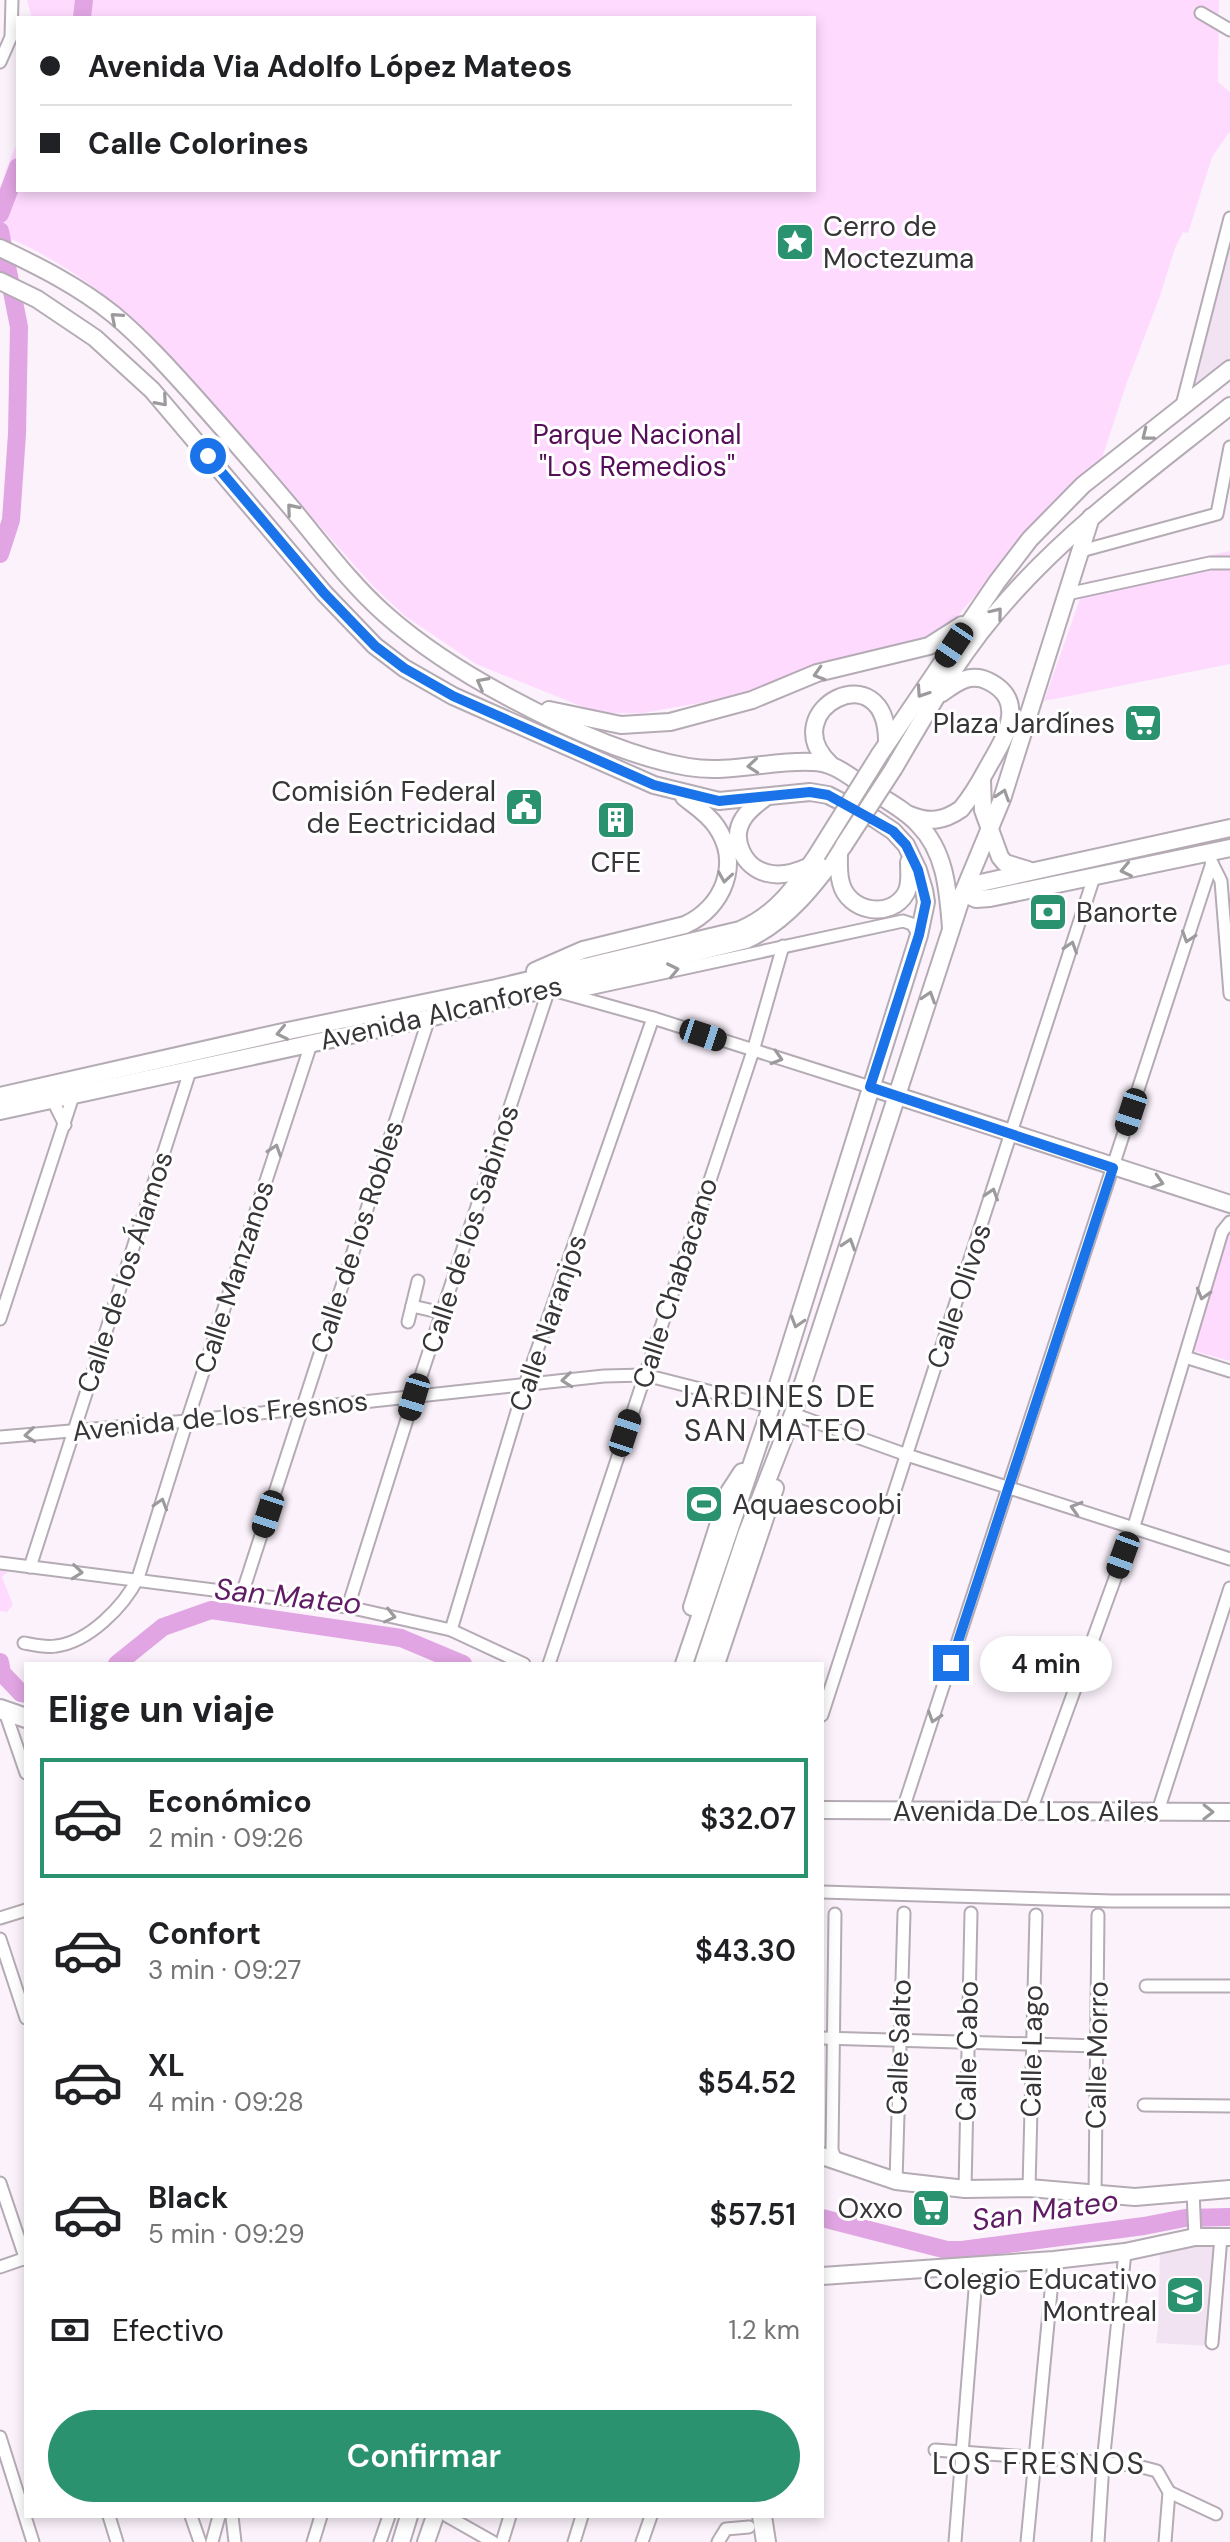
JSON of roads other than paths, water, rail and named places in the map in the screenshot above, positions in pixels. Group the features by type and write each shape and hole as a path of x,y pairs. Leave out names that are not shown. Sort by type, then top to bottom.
{"main road":[{"path":"0,248 46,270 113,314 159,357 383,613 467,675 587,735 658,760 690,767 721,769 797,762 830,764"},
{"path":"0,281 37,299 95,338 152,390 324,593 375,646 404,668 453,696 654,785 719,801 810,792 828,795 875,819 906,845 918,870 926,902 919,935 771,1407 685,1662"},
{"name":"Avenida Alcanfores","path":"0,1111 49,1092 324,1025 740,930 759,922 775,910 813,860 970,620 1030,539 1083,485 1230,369"},
{"name":"Avenida Alcanfores","path":"0,1096 74,1093 310,1044 549,989 746,940 766,931 783,918 841,848 894,768 934,699 967,650 1008,599 1046,558 1091,517 1230,406"},
{"path":"189,433 230,468 240,467 250,458"},
{"path":"717,1662 951,928 990,831 1091,517"},
{"path":"520,703 621,725 670,722 752,700 817,673 929,646 970,620"},
{"path":"907,814 931,821 951,816 961,809 982,778 1010,723 1009,702 1002,690 980,678 959,681 934,699"},
{"path":"883,749 887,725 875,703 856,694 843,695 820,712 815,725 815,741 823,757 907,814 928,835 963,893 976,899 1208,858 1230,848"},
{"path":"982,778 981,799 1000,857 1005,863 1032,871"},
{"path":"496,988 583,950 685,925 697,920 717,901 726,874 723,840 704,812 676,791"},
{"path":"766,797 741,820 738,845 743,856 756,869 781,875 813,860"},
{"path":"963,893 976,884 1230,828"},
{"path":"841,848 841,885 848,896 860,905 886,910 897,904 910,883 906,845"},
{"path":"940,856 951,928"},
{"path":"870,1087 1230,1204"},
{"path":"704,1662 746,1535 797,1415"},
{"path":"674,1662 729,1492 756,1450"},
{"path":"3,1711 24,1717"},
{"name":"Avenida De Los Ailes","path":"824,1810 1230,1812"},
{"path":"829,2158 896,2181 965,2189 1029,2188 1135,2197 1193,2197 1230,2189"},
{"path":"824,2276 1125,2252 1195,2232 1226,2237"},
{"path":"401,2542 408,2518"},
{"path":"426,2542 434,2518"},
{"path":"756,2521 766,2542"}],"street":[{"path":"0,62 11,37 12,0"},
{"path":"1201,13 1230,30"},
{"path":"1181,409 1230,218"},
{"path":"1081,551 1217,514 1230,447"},
{"path":"1067,594 1210,563 1230,563"},
{"path":"1208,858 1221,881 1230,994"},
{"path":"903,1809 1113,1168 1208,858"},
{"name":"Calle Olivos","path":"824,1709 1094,877"},
{"name":"Avenida Alcanfores","path":"569,993 903,921 912,924 919,935"},
{"name":"Calle Chabacano","path":"550,1662 753,1051 783,946"},
{"path":"549,989 653,1018 870,1087"},
{"name":"Calle de los Sabinos","path":"348,1607 549,989"},
{"name":"Calle de los Robles","path":"242,1594 429,1018"},
{"name":"Calle Naranjos","path":"451,1630 525,1385 653,1018"},
{"name":"Calle Manzanos","path":"24,1643 53,1647 81,1637 118,1610 138,1578 310,1044 324,1025"},
{"name":"Calle de los Álamos","path":"30,1567 191,1068"},
{"path":"49,1092 65,1125"},
{"path":"0,1319 74,1093"},
{"path":"1031,1810 1134,1526 1222,1232 1230,1222"},
{"path":"408,1322 418,1281"},
{"path":"412,1306 443,1313"},
{"path":"1185,1357 1230,1371"},
{"name":"Avenida de los Fresnos","path":"0,1437 187,1421 604,1376 645,1375 771,1407"},
{"path":"797,1415 907,1455 1230,1559"},
{"path":"0,1563 138,1578 348,1607 451,1630 520,1662"},
{"path":"1158,1811 1230,1588"},
{"path":"3,1711 24,1768"},
{"path":"824,1892 1112,1901 1230,1901"},
{"path":"0,1918 24,1911"},
{"name":"Calle Salto","path":"896,2181 904,1913"},
{"name":"Calle Cabo","path":"965,2189 971,1913"},
{"path":"829,2158 832,2150 827,2038 835,1914"},
{"name":"Calle Lago","path":"1029,2188 1036,1915"},
{"name":"Calle Morro","path":"1095,2195 1098,1915"},
{"path":"0,1939 24,2012"},
{"path":"1146,1986 1230,1986"},
{"path":"827,2038 1098,2046"},
{"path":"1144,2105 1230,2106"},
{"path":"0,2183 24,2253"},
{"path":"1193,2197 1195,2232"},
{"path":"1212,2343 1226,2237"},
{"path":"1098,2542 1125,2252"},
{"path":"0,2267 24,2260"},
{"path":"1027,2542 1054,2260"},
{"path":"955,2542 977,2265"},
{"path":"0,2437 24,2513"},
{"path":"935,2450 1134,2465 1157,2471 1169,2492 1165,2542"},
{"path":"1169,2492 1216,2514"},
{"path":"25,2518 33,2542"},
{"path":"110,2518 117,2542"},
{"path":"192,2518 200,2542"},
{"path":"212,2542 218,2518"},
{"path":"232,2518 235,2542"},
{"path":"313,2542 320,2518"},
{"path":"380,2542 388,2518"},
{"path":"435,2542 444,2518"},
{"path":"449,2518 493,2542"},
{"path":"502,2542 509,2518"},
{"path":"574,2542 581,2518"},
{"path":"642,2542 650,2518"},
{"path":"718,2542 724,2524 756,2521"}],"waterway":[{"path":"82,16 84,0"},
{"path":"0,214 16,172"},
{"path":"0,231 19,327 17,434 11,520 0,554"},
{"name":"San Mateo","path":"119,1662 163,1627 211,1610 401,1638 458,1662"},
{"name":"San Mateo","path":"0,1662 2,1673 24,1694"},
{"name":"San Mateo","path":"824,2219 947,2250 962,2250 1185,2218 1230,2217"}],"place":[{"name":"Cerro de Moctezuma","path":"795,242"},
{"name":"Plaza Jardínes","path":"1143,723"},
{"name":"Comisión Federal de Eectricidad","path":"524,807"},
{"name":"CFE","path":"616,820"},
{"name":"Banorte","path":"1048,912"},
{"name":"Aquaescoobi","path":"704,1504"},
{"name":"Oxxo","path":"931,2208"},
{"name":"Colegio Educativo Montreal","path":"1185,2295"}],"district":[{"name":"JARDINES DE SAN MATEO","path":"776,1413"},
{"name":"LOS FRESNOS","path":"1039,2463"}],"park label":[{"name":"Parque Nacional \"Los Remedios\"","path":"637,450"}]}
